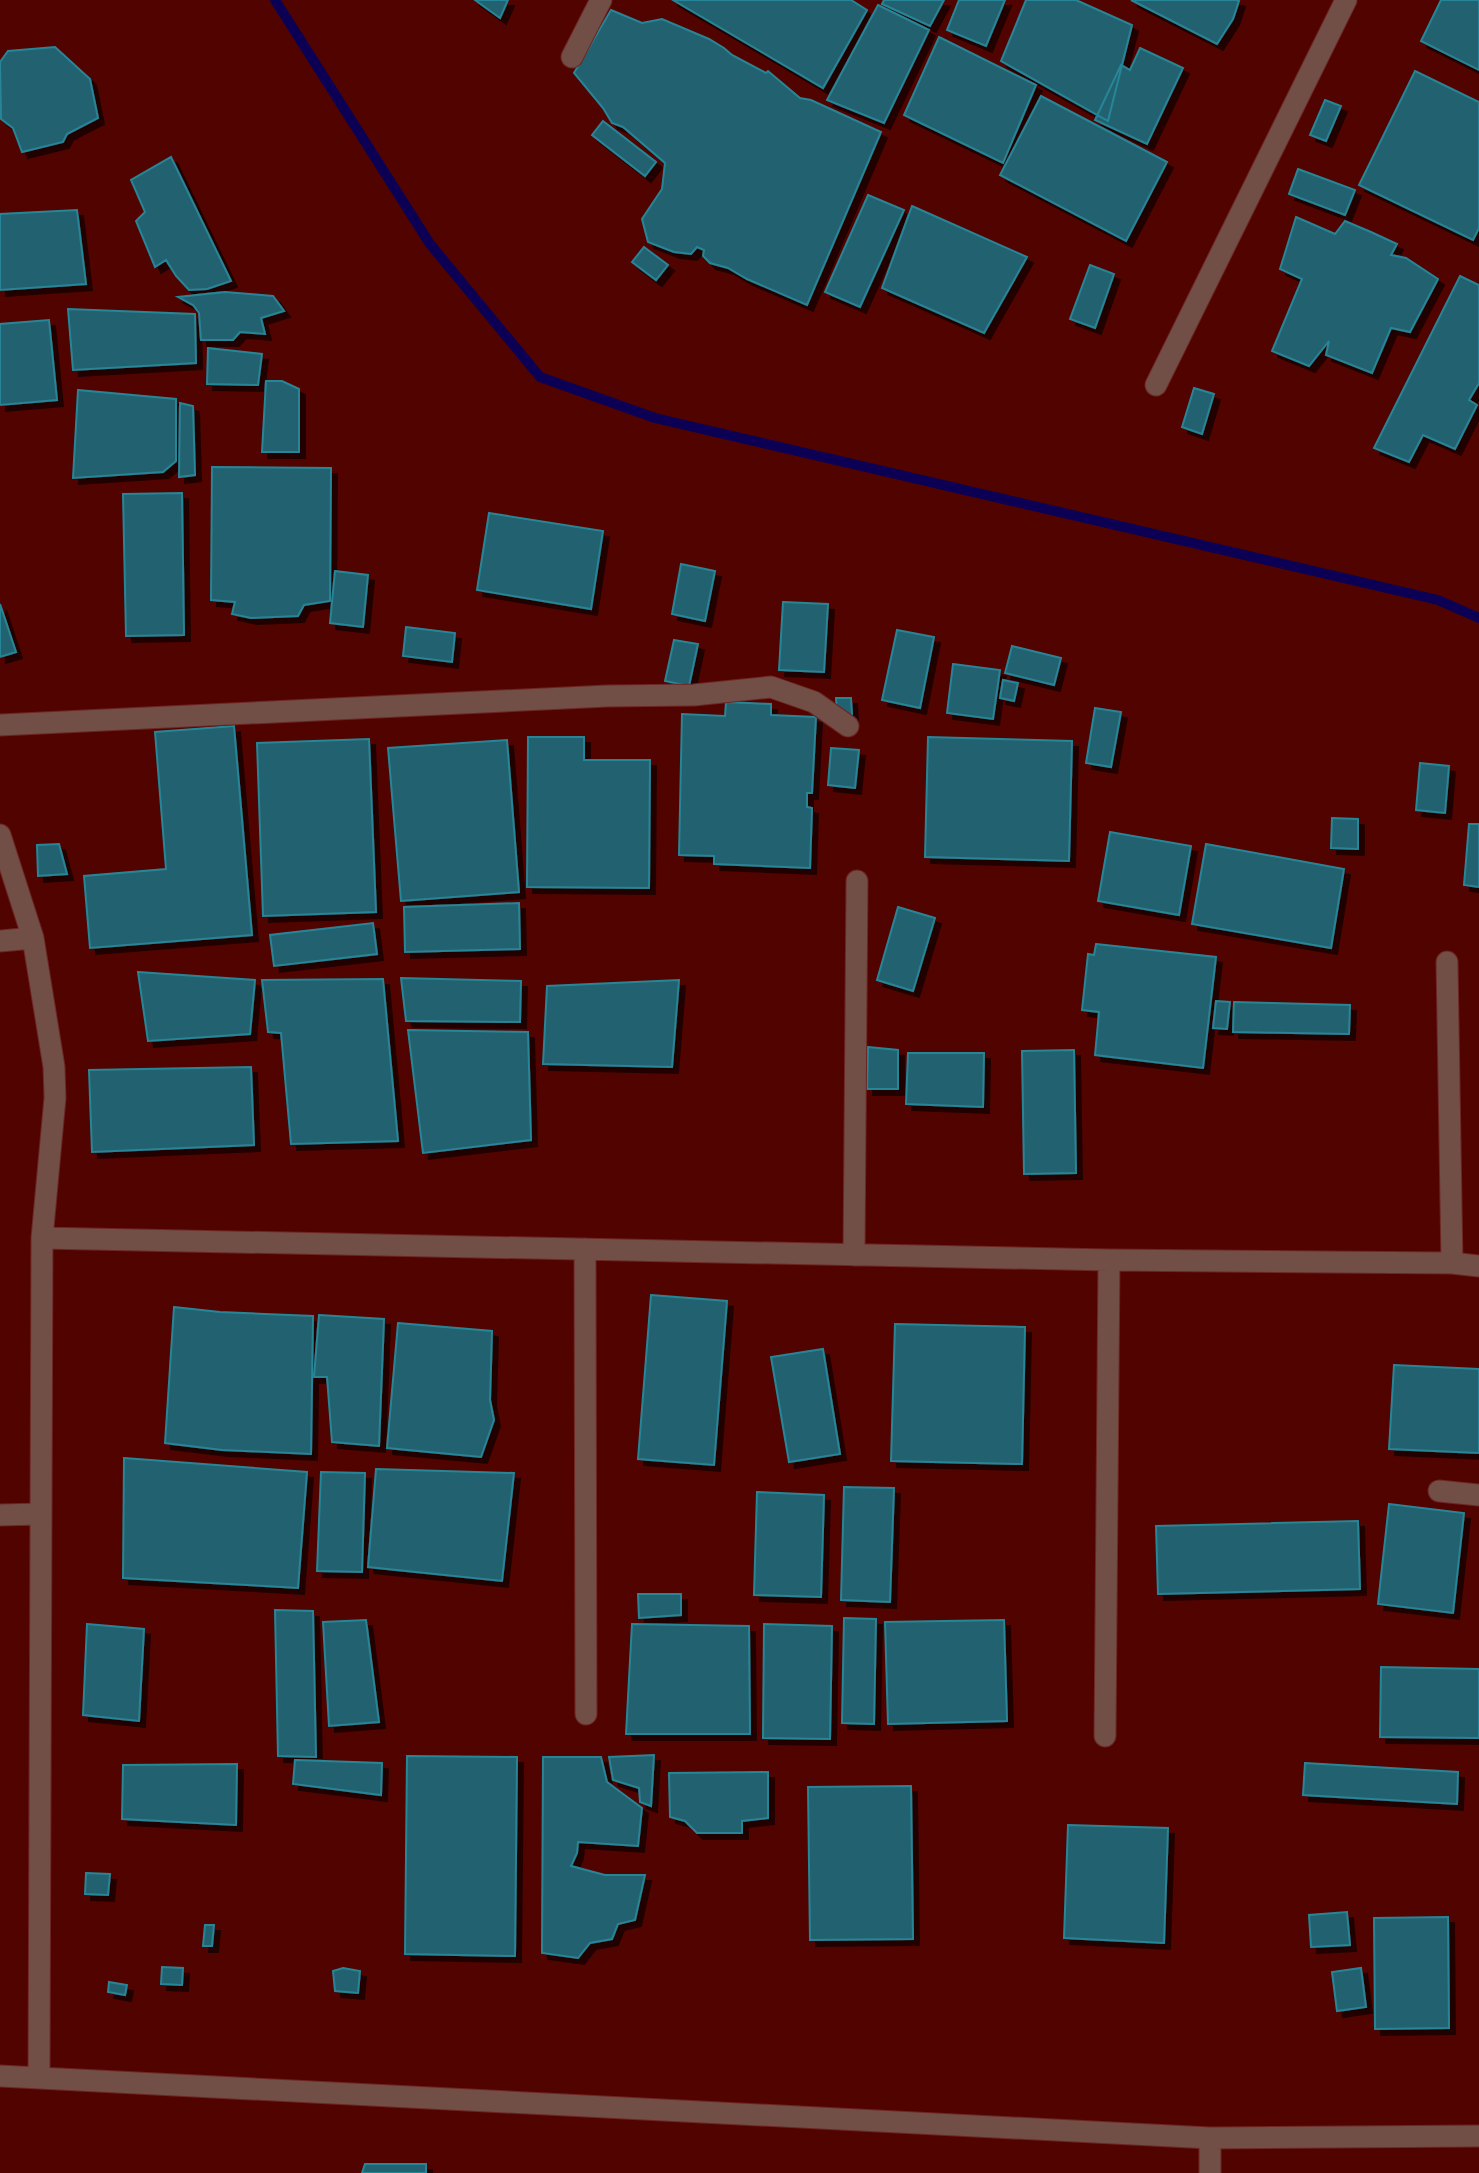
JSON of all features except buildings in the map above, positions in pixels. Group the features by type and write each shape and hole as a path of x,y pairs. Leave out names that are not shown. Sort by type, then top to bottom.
{"street":[{"path":"572,57 601,0"},
{"path":"1156,385 1346,0"},
{"path":"0,725 607,696 694,695 771,687 814,702 848,726"},
{"path":"0,835 33,938 54,1067 55,1098 42,1238 39,2076"},
{"path":"854,1255 857,881"},
{"path":"0,941 33,938"},
{"path":"1447,962 1452,1263"},
{"path":"42,1238 1109,1260 1452,1263 1479,1266"},
{"path":"585,1250 586,1714"},
{"path":"1105,1737 1109,1260"},
{"path":"1439,1491 1479,1495"},
{"path":"0,1516 40,1514"},
{"path":"0,2076 1210,2138 1479,2136"},
{"path":"1210,2138 1210,2173"}],"waterway":[{"path":"275,0 430,244 540,377 655,418 1438,600 1479,618"}]}
